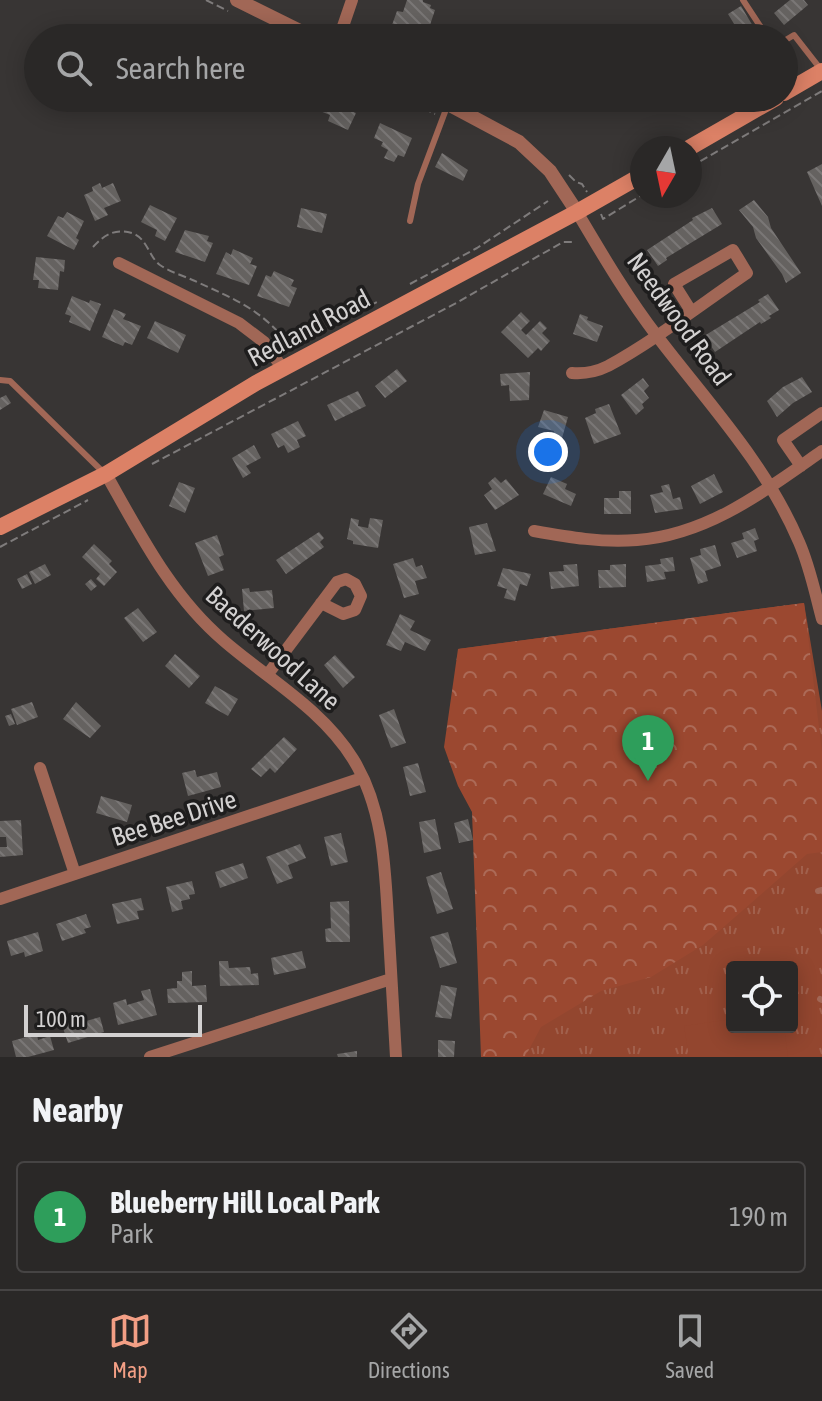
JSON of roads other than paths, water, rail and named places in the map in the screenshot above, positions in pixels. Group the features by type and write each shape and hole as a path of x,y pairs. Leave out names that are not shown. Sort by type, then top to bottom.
{"main road":[{"path":"798,85 822,71"},
{"path":"702,141 752,112"},
{"name":"Redland Road","path":"0,527 106,474 280,364 630,182"}],"street":[{"path":"237,0 286,24"},
{"path":"344,24 352,0"},
{"name":"Needwood Road","path":"455,112 519,142 550,171 614,274 656,334 744,445 770,487 799,540 822,619"},
{"path":"572,373 586,374 606,367 691,311 747,273 733,250 674,284 691,311"},
{"path":"119,263 239,323 264,342 280,364"},
{"path":"801,466 783,440 822,413"},
{"path":"534,531 609,541 664,537 709,522 770,487 822,451"},
{"name":"Baederwood Lane","path":"106,474 165,576 225,642 328,725 354,760 373,802 384,851 396,1057"},
{"path":"268,674 321,603"},
{"path":"40,768 75,874"},
{"name":"Bee Bee Drive","path":"0,899 362,778"},
{"path":"150,1057 391,979"}],"lane":[{"path":"743,0 759,24"},
{"path":"798,40 822,71"},
{"path":"410,221 440,112"},
{"path":"0,380 10,381 106,474"}],"place":[{"name":"Blueberry Hill Local Park","path":"648,781"}]}
